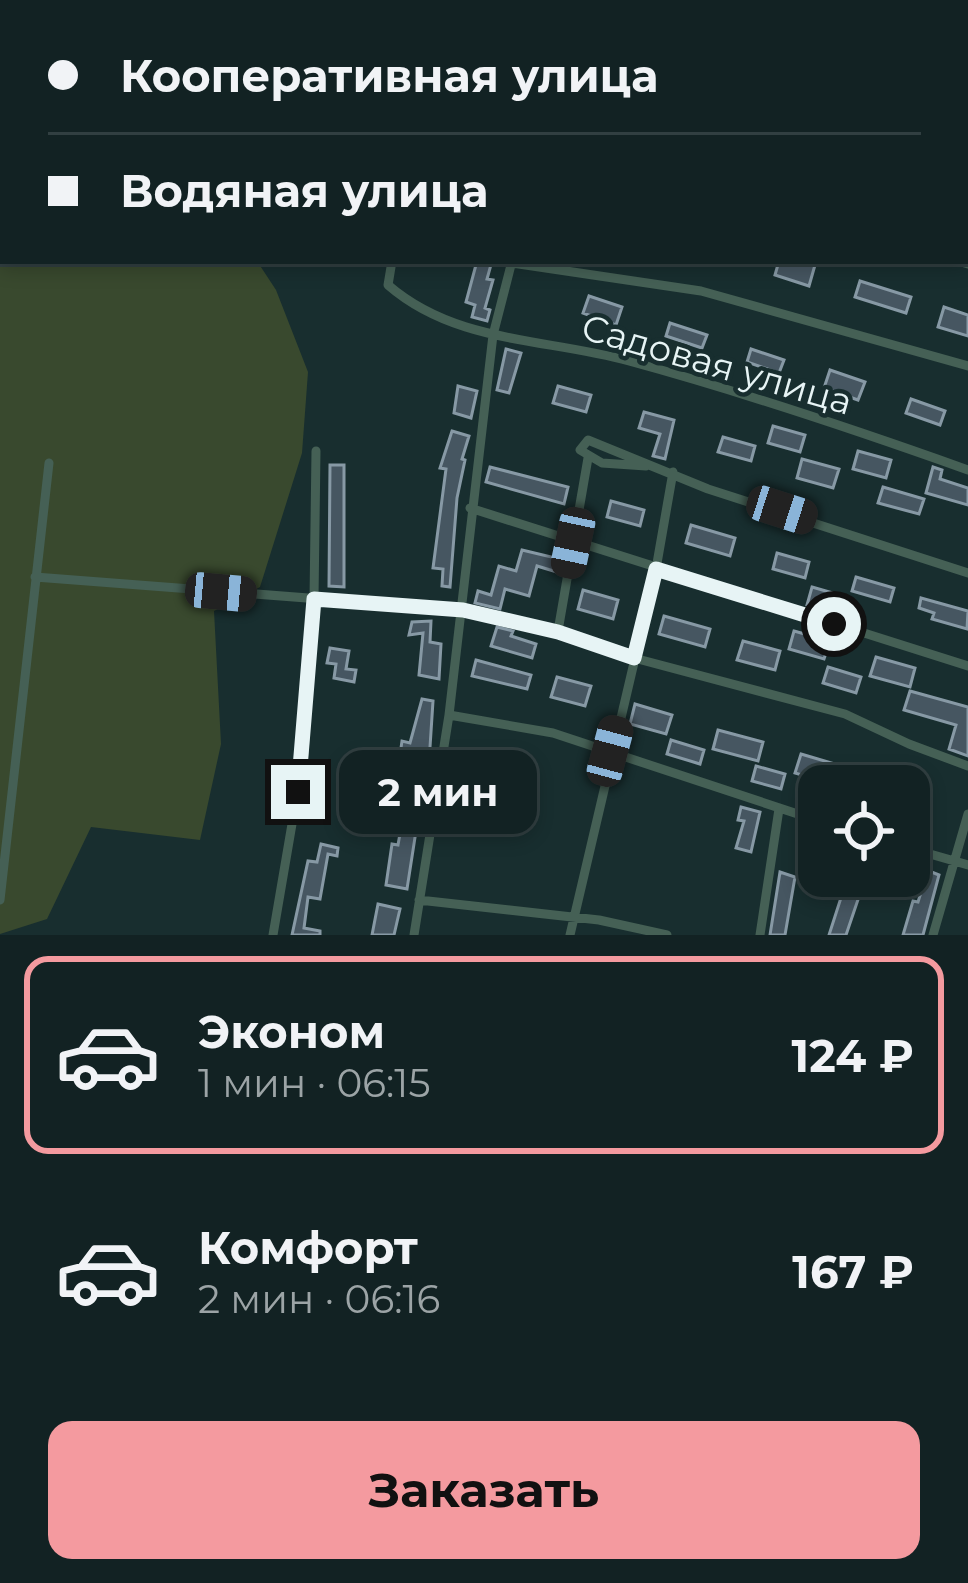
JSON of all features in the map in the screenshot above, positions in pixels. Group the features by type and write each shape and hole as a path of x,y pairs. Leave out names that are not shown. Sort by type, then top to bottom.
{"street":[{"name":"Садовая улица","path":"392,264 388,285 410,304 446,322 624,359 857,430 968,470"},
{"path":"414,935 463,610 470,508 493,335 511,264"},
{"path":"525,264 701,291 968,366"},
{"path":"646,466 616,466 588,458 580,450 588,440 708,489 968,573"},
{"path":"273,935 304,754 314,599 316,451"},
{"path":"558,632 588,458"},
{"path":"0,900 49,463"},
{"path":"570,935 656,569 673,472"},
{"path":"470,508 968,665"},
{"path":"35,577 463,610 558,632 634,658 845,714 968,766"},
{"path":"449,715 553,733 798,815"},
{"path":"760,935 779,809"},
{"path":"933,935 968,814"},
{"path":"930,854 968,866"},
{"path":"419,900 598,920 667,935"}],"green space":[{"path":"0,264 259,264 276,290 308,372 302,453 260,587 214,611 221,744 200,840 91,827 47,919 0,934"}],"building":[{"path":"476,264 491,264 487,321 472,317 475,305 466,302"},
{"path":"778,264 815,265 809,286 775,275"},
{"path":"860,281 911,297 906,313 855,297"},
{"path":"589,296 622,307 616,325 583,313"},
{"path":"944,307 968,315 968,336 938,327"},
{"path":"670,323 707,335 702,348 666,336"},
{"path":"506,349 521,353 509,393 497,390"},
{"path":"751,349 784,360 779,373 747,362"},
{"path":"830,370 865,382 858,400 824,388"},
{"path":"458,386 477,391 471,418 454,413"},
{"path":"558,386 591,395 586,412 553,403"},
{"path":"911,399 945,411 940,425 906,413"},
{"path":"644,412 674,420 665,459 653,456 660,434 639,428"},
{"path":"773,426 805,435 800,452 768,443"},
{"path":"452,431 469,436 457,498 450,587 442,586 443,569 433,568 446,469 440,468"},
{"path":"723,437 755,446 751,461 718,452"},
{"path":"858,451 891,460 886,478 853,469"},
{"path":"802,459 839,469 833,488 797,478"},
{"path":"330,465 344,465 344,587 329,586"},
{"path":"490,467 568,487 564,504 486,482"},
{"path":"933,467 942,470 940,479 968,488 968,505 926,493"},
{"path":"883,487 924,499 919,514 878,503"},
{"path":"611,501 644,510 640,526 607,517"},
{"path":"691,525 735,538 730,556 686,543"},
{"path":"522,550 560,559 557,572 537,566 529,596 505,589 500,609 475,603 478,591 491,595 499,566 516,571"},
{"path":"777,553 809,562 805,578 773,569"},
{"path":"856,577 894,588 890,602 852,591"},
{"path":"812,587 840,595 835,613 807,605"},
{"path":"583,590 618,600 613,619 578,609"},
{"path":"921,598 968,611 967,629 932,619 934,613 919,608"},
{"path":"664,616 710,629 705,647 659,634"},
{"path":"431,621 430,642 441,644 439,679 419,675 423,633 409,635 412,622"},
{"path":"497,627 536,644 532,658 491,646"},
{"path":"794,631 830,641 824,659 789,649"},
{"path":"743,641 780,651 775,670 737,660"},
{"path":"330,648 349,651 346,669 356,670 354,682 334,678 336,664 327,663"},
{"path":"876,657 915,668 910,687 870,676"},
{"path":"476,660 531,675 527,689 472,676"},
{"path":"828,667 861,677 856,693 823,683"},
{"path":"557,677 591,686 585,706 551,697"},
{"path":"910,691 968,707 968,756 949,749 956,725 904,710"},
{"path":"422,699 433,701 430,747 414,815 397,812 406,784 396,782 402,741 410,743"},
{"path":"635,704 672,715 666,734 630,724"},
{"path":"718,730 763,742 758,761 713,749"},
{"path":"671,740 704,750 700,764 667,754"},
{"path":"801,754 838,765 798,765 795,773"},
{"path":"756,766 785,774 781,789 752,781"},
{"path":"454,768 470,771 466,803 450,800"},
{"path":"741,807 760,812 751,852 736,848 744,821 738,820"},
{"path":"401,828 416,831 407,889 386,885 392,844 398,845"},
{"path":"321,844 338,848 337,856 328,854 320,899 308,897 304,928 320,931 320,935 292,935 308,861 317,862"},
{"path":"930,871 939,875 923,935 903,935 913,901 920,897 930,897"},
{"path":"780,872 795,877 785,935 770,935"},
{"path":"841,897 859,897 846,935 829,935"},
{"path":"378,904 400,909 394,935 372,935"}],"route":[{"path":"298,792 314,599 463,610 558,632 634,658 656,569 834,624"}]}
